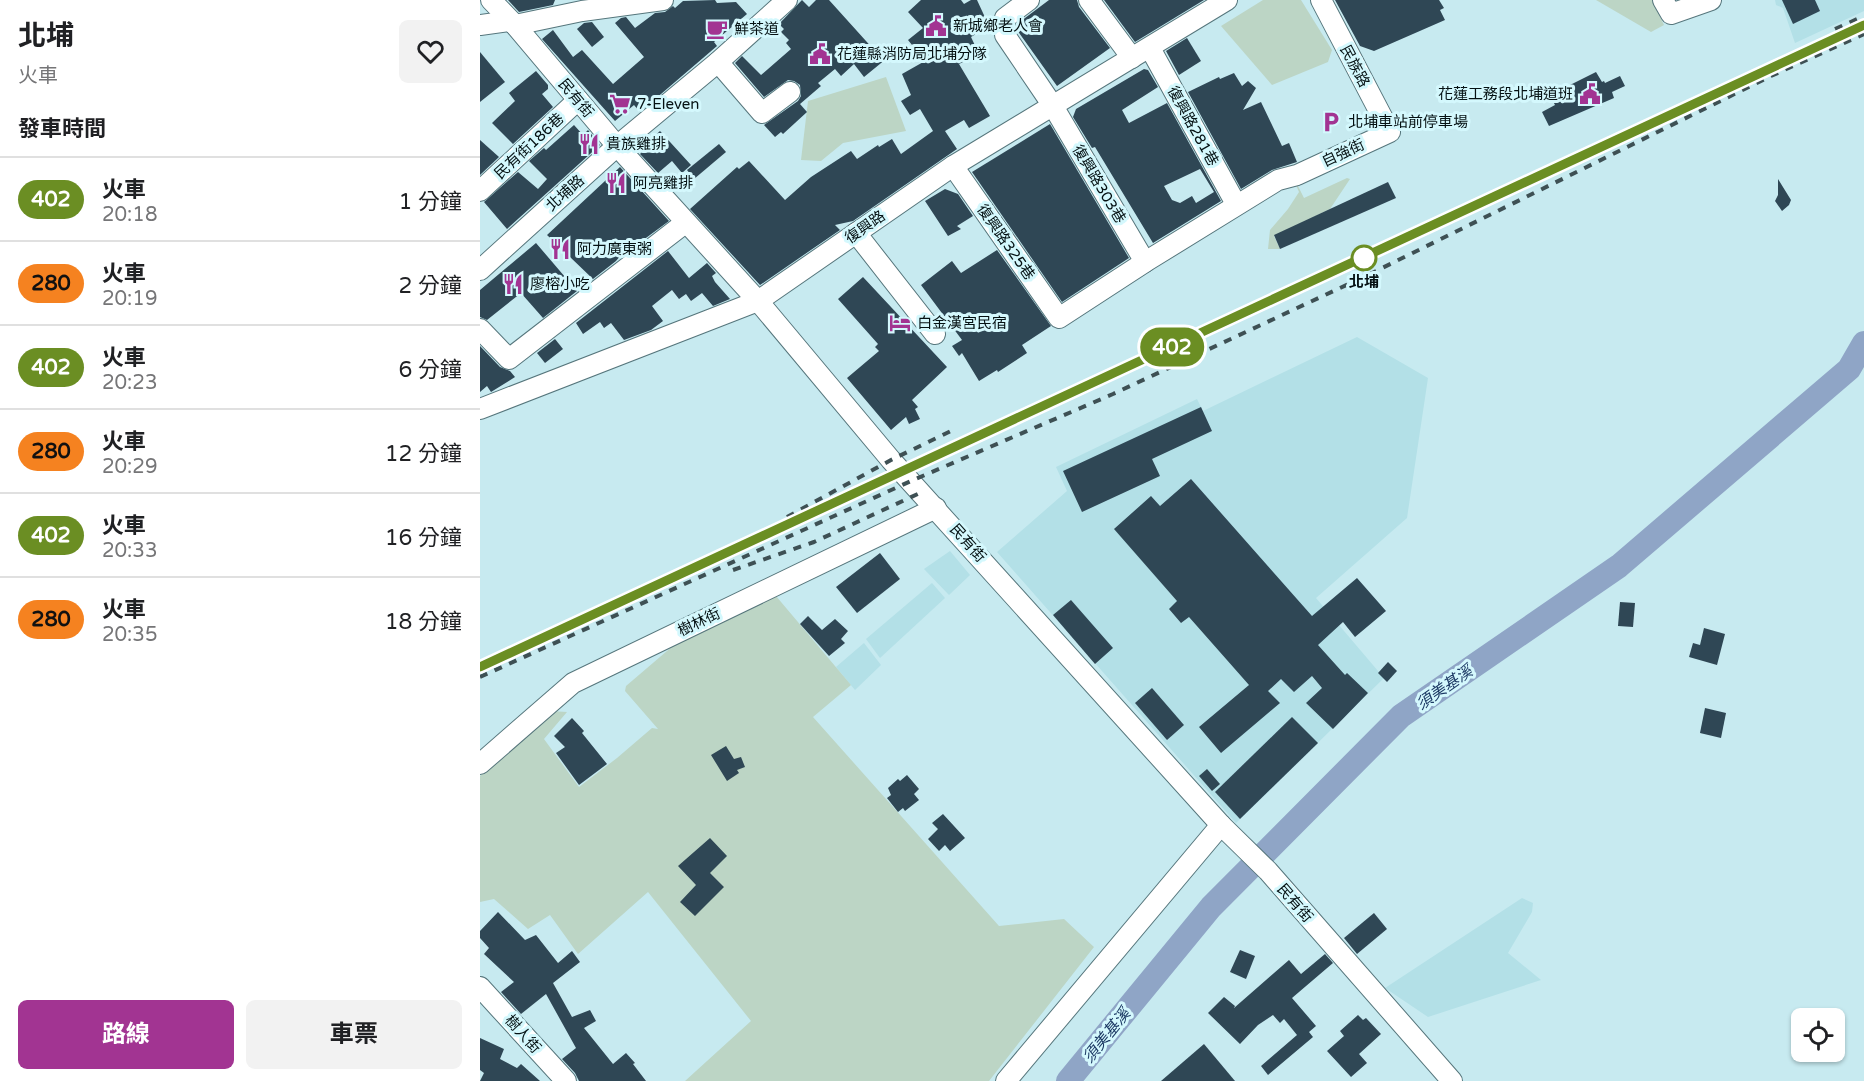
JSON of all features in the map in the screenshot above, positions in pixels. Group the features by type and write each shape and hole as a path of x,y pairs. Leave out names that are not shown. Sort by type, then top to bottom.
{"street":[{"name":"民有街","path":"491,0 685,223 758,301 883,449 1227,831 1268,871 1452,1081"},
{"path":"560,0 582,10"},
{"path":"480,25 512,23 623,3 663,0"},
{"name":"北埔路","path":"480,270 617,146 718,62 787,0"},
{"name":"復興路303巷","path":"1029,0 1005,18 1005,35 1053,106 1145,262"},
{"path":"1089,0 1132,58"},
{"name":"復興路","path":"480,409 758,301 953,166 1227,0"},
{"name":"民族路","path":"1321,0 1390,132"},
{"path":"1663,0 1671,14 1711,0"},
{"name":"復興路281巷","path":"1150,48 1236,204"},
{"path":"718,62 762,114 790,92"},
{"name":"民有街186巷","path":"480,191 578,100"},
{"name":"自強街","path":"1059,318 1236,204 1278,180 1297,175 1390,132"},
{"name":"復興路325巷","path":"953,166 1059,318"},
{"path":"480,329 509,359 685,223"},
{"path":"856,233 935,334"},
{"name":"樹林街","path":"480,764 573,683 936,508"},
{"path":"1006,1081 1227,831"},
{"name":"樹人街","path":"480,987 566,1081"}],"shaded area":[{"path":"1775,0 1864,0 1864,11 1795,43 1783,8 1776,5"},
{"path":"1357,337 1428,378 1407,518 1316,598 1384,678 1236,823 997,552 1067,491 1056,467 1197,399 1203,411"},
{"path":"950,551 970,575 949,595 924,569"},
{"path":"932,583 945,598 880,658 866,639"},
{"path":"864,643 881,665 855,690 836,667"},
{"path":"1522,898 1533,903 1532,912 1508,953 1541,980 1428,1017 1385,988"}],"green space":[{"path":"1263,0 1301,0 1332,50 1328,62 1272,85 1221,26"},
{"path":"1596,0 1652,0 1664,25 1651,32"},
{"path":"886,77 906,131 843,143 821,161 801,160 808,101"},
{"path":"1347,178 1350,179 1330,209 1274,236 1280,249 1268,249 1270,230 1299,192 1297,184 1304,198"},
{"path":"776,596 851,685 813,717 999,926 1064,919 1094,947 989,1081 685,1081 751,1021 648,892 578,954 550,915 528,929 494,899 480,902 480,776 551,711 567,712 544,739 579,787 652,728 658,729 625,691 626,686 681,639"}],"building":[{"path":"508,0 555,0 553,5 519,12"},
{"path":"715,0 717,3 736,2 747,14 714,42 717,46 640,112 634,105 615,121 542,39 553,30 573,57 582,50 613,84 644,57 615,23 621,18 626,17 635,28 655,13 665,12 673,6 675,8 683,1"},
{"path":"802,0 809,7 816,0 829,0 875,51 878,49 886,59 864,77 854,64 841,76 835,69 818,83 821,86 800,104 807,112 783,134 781,132 775,137 764,125 798,101 801,96 800,85 788,80 764,97 735,63 742,56 761,75 791,49 786,43 789,40 781,32 784,29 779,24"},
{"path":"921,0 961,0 964,4 977,0 989,26 971,37 979,54 959,64 990,116 969,128 964,120 945,131 957,149 853,221 835,225 840,230 760,285 690,209 737,167 739,169 749,161 785,200 811,177 851,151 857,159 892,139 901,154 933,131 920,109 910,115 901,101 911,95 902,74 925,61 908,40 923,28 908,12"},
{"path":"1049,0 1077,0 1079,7 1110,48 1057,86 1017,30 1017,24"},
{"path":"1104,0 1204,0 1135,42"},
{"path":"1335,0 1439,0 1444,8 1440,10 1445,20 1374,51 1360,46"},
{"path":"1782,0 1815,0 1820,11 1793,24"},
{"path":"592,22 604,37 592,47 577,29 584,23"},
{"path":"1187,38 1201,61 1179,75 1166,51"},
{"path":"480,52 505,82 480,102"},
{"path":"1144,69 1148,70 1158,87 1122,110 1129,123 1167,103 1221,201 1153,243 1095,147 1092,148 1073,117 1076,109","holes":["1200,169 1214,192 1196,203 1192,196 1180,203 1172,200 1164,186"]},
{"path":"536,71 548,85 548,89 542,94 553,107 513,144 492,123 515,101 509,93"},
{"path":"1596,72 1605,83 1620,76 1625,86 1612,92 1614,98 1549,126 1542,112 1555,105 1550,95"},
{"path":"1234,73 1242,86 1248,81 1256,88 1243,110 1261,102 1282,146 1289,143 1297,162 1272,170 1241,189 1188,92 1219,77 1220,79"},
{"path":"1050,124 1129,258 1062,302 972,172"},
{"path":"574,125 583,135 588,130 600,145 507,229 484,202 518,172 538,189 547,179 529,161 544,148 546,150"},
{"path":"660,131 691,165 682,173 672,161 658,173 640,154 648,146 646,144"},
{"path":"480,140 499,157 480,175"},
{"path":"719,144 726,152 694,179 687,170"},
{"path":"620,167 669,221 635,246 632,242 616,261 593,279 547,235"},
{"path":"1778,179 1791,200 1782,211 1775,201 1778,195"},
{"path":"1388,182 1396,198 1280,249 1274,235"},
{"path":"945,189 958,194 973,216 957,226 961,229 948,236 925,201"},
{"path":"536,243 577,291 543,318 521,293 487,320 480,317 480,290"},
{"path":"997,250 1051,326 1022,345 1027,353 979,381 962,353 959,356 952,346 962,340 921,285 952,261 961,273"},
{"path":"668,251 689,278 707,263 716,273 712,276 715,282 730,299 713,306 702,293 691,301 686,294 679,299 672,290 652,306 663,321 651,330 624,340 611,323 604,328 600,322 583,334 576,323"},
{"path":"863,277 947,367 912,400 918,407 915,409 920,419 909,424 906,417 891,430 847,378 879,351 875,347 878,344 838,299"},
{"path":"555,339 563,349 545,363 537,353"},
{"path":"480,346 500,367 510,371 515,377 491,392 487,386 480,392"},
{"path":"1201,407 1212,431 1152,459 1160,476 1082,512 1063,471"},
{"path":"1191,479 1312,616 1357,578 1386,611 1355,637 1343,622 1318,645 1345,675 1347,673 1368,693 1333,729 1306,703 1322,688 1312,676 1294,692 1281,679 1268,691 1280,703 1221,753 1199,727 1249,685 1189,617 1181,623 1169,609 1177,601 1114,529 1151,496 1160,506"},
{"path":"880,553 900,579 857,613 836,587"},
{"path":"1071,600 1113,648 1095,664 1053,615"},
{"path":"1620,602 1635,603 1633,627 1618,626"},
{"path":"808,616 822,630 835,619 848,631 841,639 845,643 829,656 800,624"},
{"path":"1704,628 1725,634 1717,665 1689,657 1693,643 1700,645"},
{"path":"1388,662 1397,671 1387,682 1378,673"},
{"path":"1152,688 1184,725 1167,740 1135,703"},
{"path":"1705,708 1726,713 1721,738 1700,733"},
{"path":"1292,717 1318,743 1240,819 1215,792"},
{"path":"572,718 607,764 579,785 556,753 565,747 554,736"},
{"path":"726,746 734,759 741,757 745,767 737,770 739,773 727,781 711,755"},
{"path":"1207,769 1220,784 1212,791 1199,776"},
{"path":"907,775 919,789 914,794 919,800 905,811 903,808 898,812 887,798 891,795 888,788"},
{"path":"943,814 965,838 950,851 945,845 939,851 928,839 938,829 932,823"},
{"path":"710,838 727,856 710,873 724,887 695,916 680,902 696,885 678,866"},
{"path":"498,912 525,940 536,935 558,963 572,951 580,962 553,983 572,1017 590,1010 596,1021 584,1028 613,1064 626,1053 646,1081 579,1081 562,1059 576,1048 546,994 521,1014 501,992 514,982 484,954 489,948 480,938 480,931"},
{"path":"1374,913 1387,929 1357,954 1344,938"},
{"path":"1240,950 1255,956 1246,979 1230,972"},
{"path":"1325,954 1333,963 1292,998 1316,1026 1309,1032 1313,1037 1268,1075 1261,1066 1297,1035 1284,1019 1280,1023 1273,1015 1258,1025 1240,1044 1208,1013 1224,997 1235,1006 1234,1008 1289,960 1301,974"},
{"path":"1358,1015 1363,1020 1366,1018 1381,1034 1359,1054 1367,1063 1351,1077 1327,1051 1344,1036 1340,1031"},
{"path":"480,1038 504,1049 500,1059 517,1068 521,1064 540,1081 480,1081 484,1073 480,1070"},
{"path":"1204,1044 1235,1081 1161,1081"}],"waterway":[{"name":"須美基溪","path":"1068,1081 1211,907 1401,716 1619,566 1849,369 1864,343"}],"railway":[{"path":"1835,29 1864,16"},
{"path":"480,677 911,481 1113,394 1370,274 1771,76 1864,34"},
{"path":"532,643 1699,102"},
{"path":"787,517 891,460 953,430"},
{"path":"733,570 814,542 922,492"}],"train":[{"name":"402","path":"480,667 1864,25"}],"place":[{"name":"新城鄉老人會","path":"936,26"},
{"name":"鮮茶道","path":"717,29"},
{"name":"花蓮縣消防局北埔分隊","path":"820,54"},
{"name":"花蓮工務段北埔道班","path":"1590,94"},
{"name":"7-Eleven","path":"620,104"},
{"name":"北埔車站前停車場","path":"1331,122"},
{"name":"貴族雞排","path":"589,144"},
{"name":"阿亮雞排","path":"616,183"},
{"name":"阿力廣東粥","path":"560,249"},
{"name":"北埔","path":"1364,258"},
{"name":"廖榕小吃","path":"513,284"},
{"name":"白金漢宮民宿","path":"900,323"}]}
